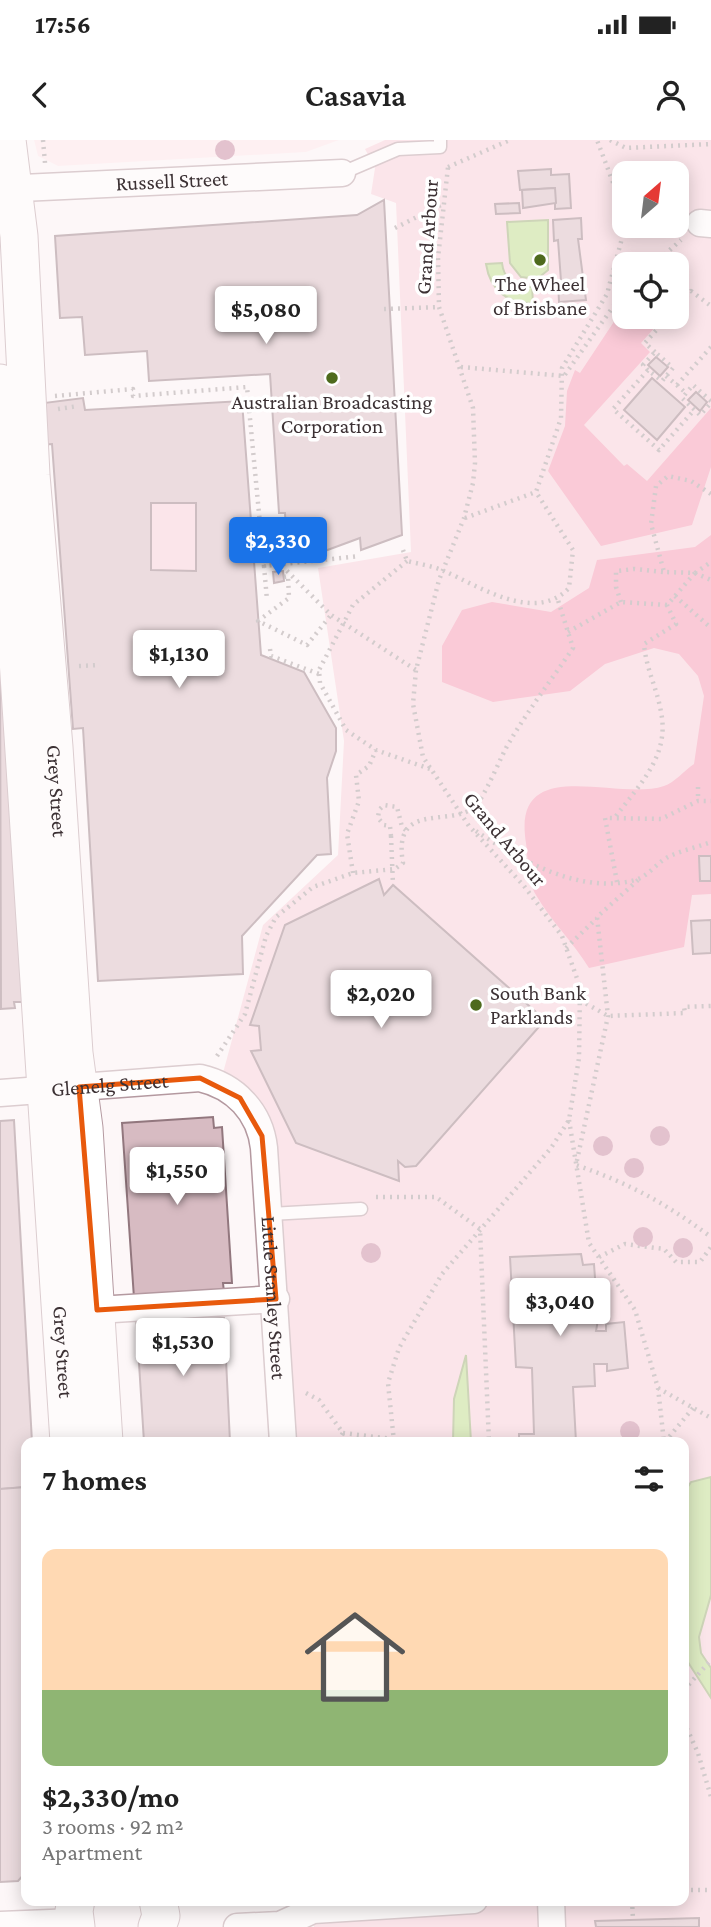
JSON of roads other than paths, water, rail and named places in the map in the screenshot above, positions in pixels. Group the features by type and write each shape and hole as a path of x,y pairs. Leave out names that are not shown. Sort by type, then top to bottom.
{"street":[{"name":"Grey Street","path":"7,140 7,188 54,747 74,1053 63,1088 69,1437"},
{"name":"Russell Street","path":"7,188 342,173"},
{"name":"Grey Street","path":"0,383 63,1088 97,1310 104,1437"},
{"name":"Glenelg Street","path":"0,1093 172,1078 200,1078 220,1084"},
{"name":"Little Stanley Street","path":"220,1084 249,1108 262,1136 276,1299 283,1437"},
{"path":"97,1310 276,1299"},
{"path":"157,1927 161,1916 159,1906"},
{"path":"237,1927 279,1925 307,1910 374,1906"},
{"path":"551,1906 552,1927"},
{"path":"0,1925 76,1916"}],"lane":[{"path":"342,173 398,149 440,146 440,140"},
{"path":"270,1214 361,1209"}],"place":[{"name":"The Wheel of Brisbane","path":"540,260"},
{"name":"Australian Broadcasting Corporation","path":"332,378"},
{"name":"South Bank Parklands","path":"476,1005"}]}
